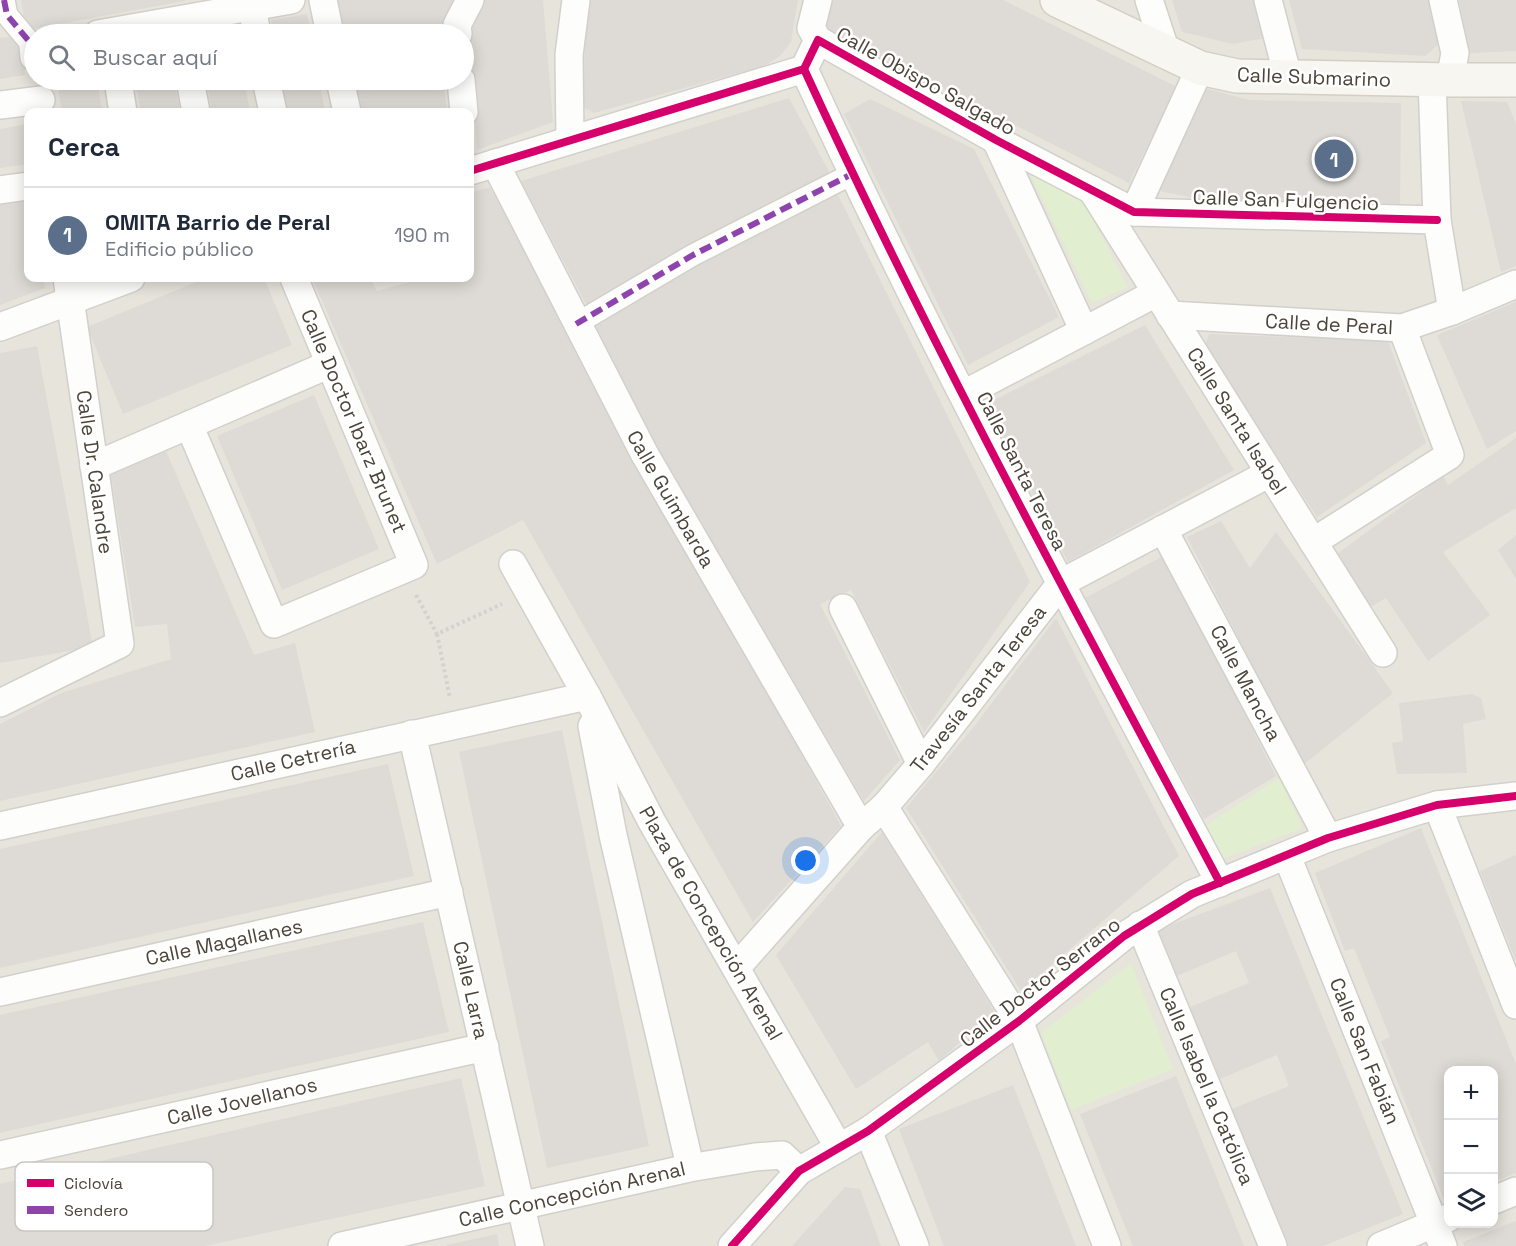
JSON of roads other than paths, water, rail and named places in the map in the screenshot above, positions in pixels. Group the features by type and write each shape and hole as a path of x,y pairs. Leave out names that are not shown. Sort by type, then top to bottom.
{"main road":[{"name":"Calle Submarino","path":"1057,0 1200,68 1237,76 1441,80 1514,85"}],"street":[{"path":"4,0 7,15 24,37"},
{"path":"192,24 252,7 291,0"},
{"path":"323,0 328,24"},
{"path":"458,24 470,0"},
{"path":"570,140 569,56 576,0"},
{"path":"818,0 811,28 818,40"},
{"path":"1149,0 1166,52"},
{"path":"1268,0 1288,77"},
{"path":"1443,0 1455,53 1441,80 1437,220 1452,311"},
{"path":"252,7 255,24"},
{"name":"Calle Obispo Salgado","path":"804,69 818,40 996,140 1134,212"},
{"path":"1134,212 1200,68"},
{"path":"474,170 804,69"},
{"name":"Calle Santa Teresa","path":"804,69 852,174 963,394 1220,883"},
{"path":"120,90 122,108"},
{"path":"192,90 195,108"},
{"path":"268,90 272,108"},
{"path":"342,90 346,108"},
{"path":"462,90 464,108"},
{"path":"0,105 41,97"},
{"path":"996,140 1084,331"},
{"name":"Calle Guimbarda","path":"495,163 644,453 861,827"},
{"path":"576,324 693,255 852,174"},
{"path":"0,190 24,187"},
{"name":"Calle Santa Isabel","path":"1092,189 1383,653"},
{"name":"Calle San Fulgencio","path":"1134,212 1437,220"},
{"path":"0,327 69,289 108,282"},
{"name":"Calle Doctor Ibarz Brunet","path":"189,425 274,624 414,565 296,282"},
{"name":"Calle de Peral","path":"1163,304 1402,328 1452,311 1516,284"},
{"name":"Calle Dr. Calandre","path":"0,703 120,644 69,289"},
{"path":"963,394 1084,331 1163,304"},
{"path":"1313,542 1450,455 1402,328"},
{"path":"94,466 330,364"},
{"name":"Travesía Santa Teresa","path":"736,968 861,827 884,807 921,764 1061,584 1270,473"},
{"name":"Calle Mancha","path":"1163,528 1328,838"},
{"name":"Plaza de Concepción Arenal","path":"513,564 587,696 652,822 839,1148"},
{"path":"843,608 921,764"},
{"name":"Plaza de Concepción Arenal","path":"587,696 613,835 687,1153 688,1168"},
{"name":"Calle Cetrería","path":"0,826 587,696"},
{"name":"Calle Larra","path":"412,734 530,1246"},
{"name":"Calle Doctor Serrano","path":"732,1246 799,1171 868,1131 1019,1022 1140,925 1192,894 1328,838 1437,805 1516,795"},
{"path":"1437,805 1516,1005"},
{"path":"884,807 1019,1022 1107,1246"},
{"name":"Calle San Fabián","path":"1287,856 1442,1230"},
{"name":"Calle Magallanes","path":"0,992 449,892"},
{"name":"Calle Isabel la Católica","path":"1140,925 1273,1246"},
{"name":"Calle Jovellanos","path":"0,1155 485,1047"},
{"path":"868,1131 915,1246"},
{"name":"Calle Concepción Arenal","path":"342,1246 688,1168 754,1157 782,1155 799,1171"},
{"path":"1498,1198 1516,1191"},
{"path":"1381,1246 1442,1230"}],"place":[{"name":"OMITA Barrio de Peral","path":"1334,159"}]}
